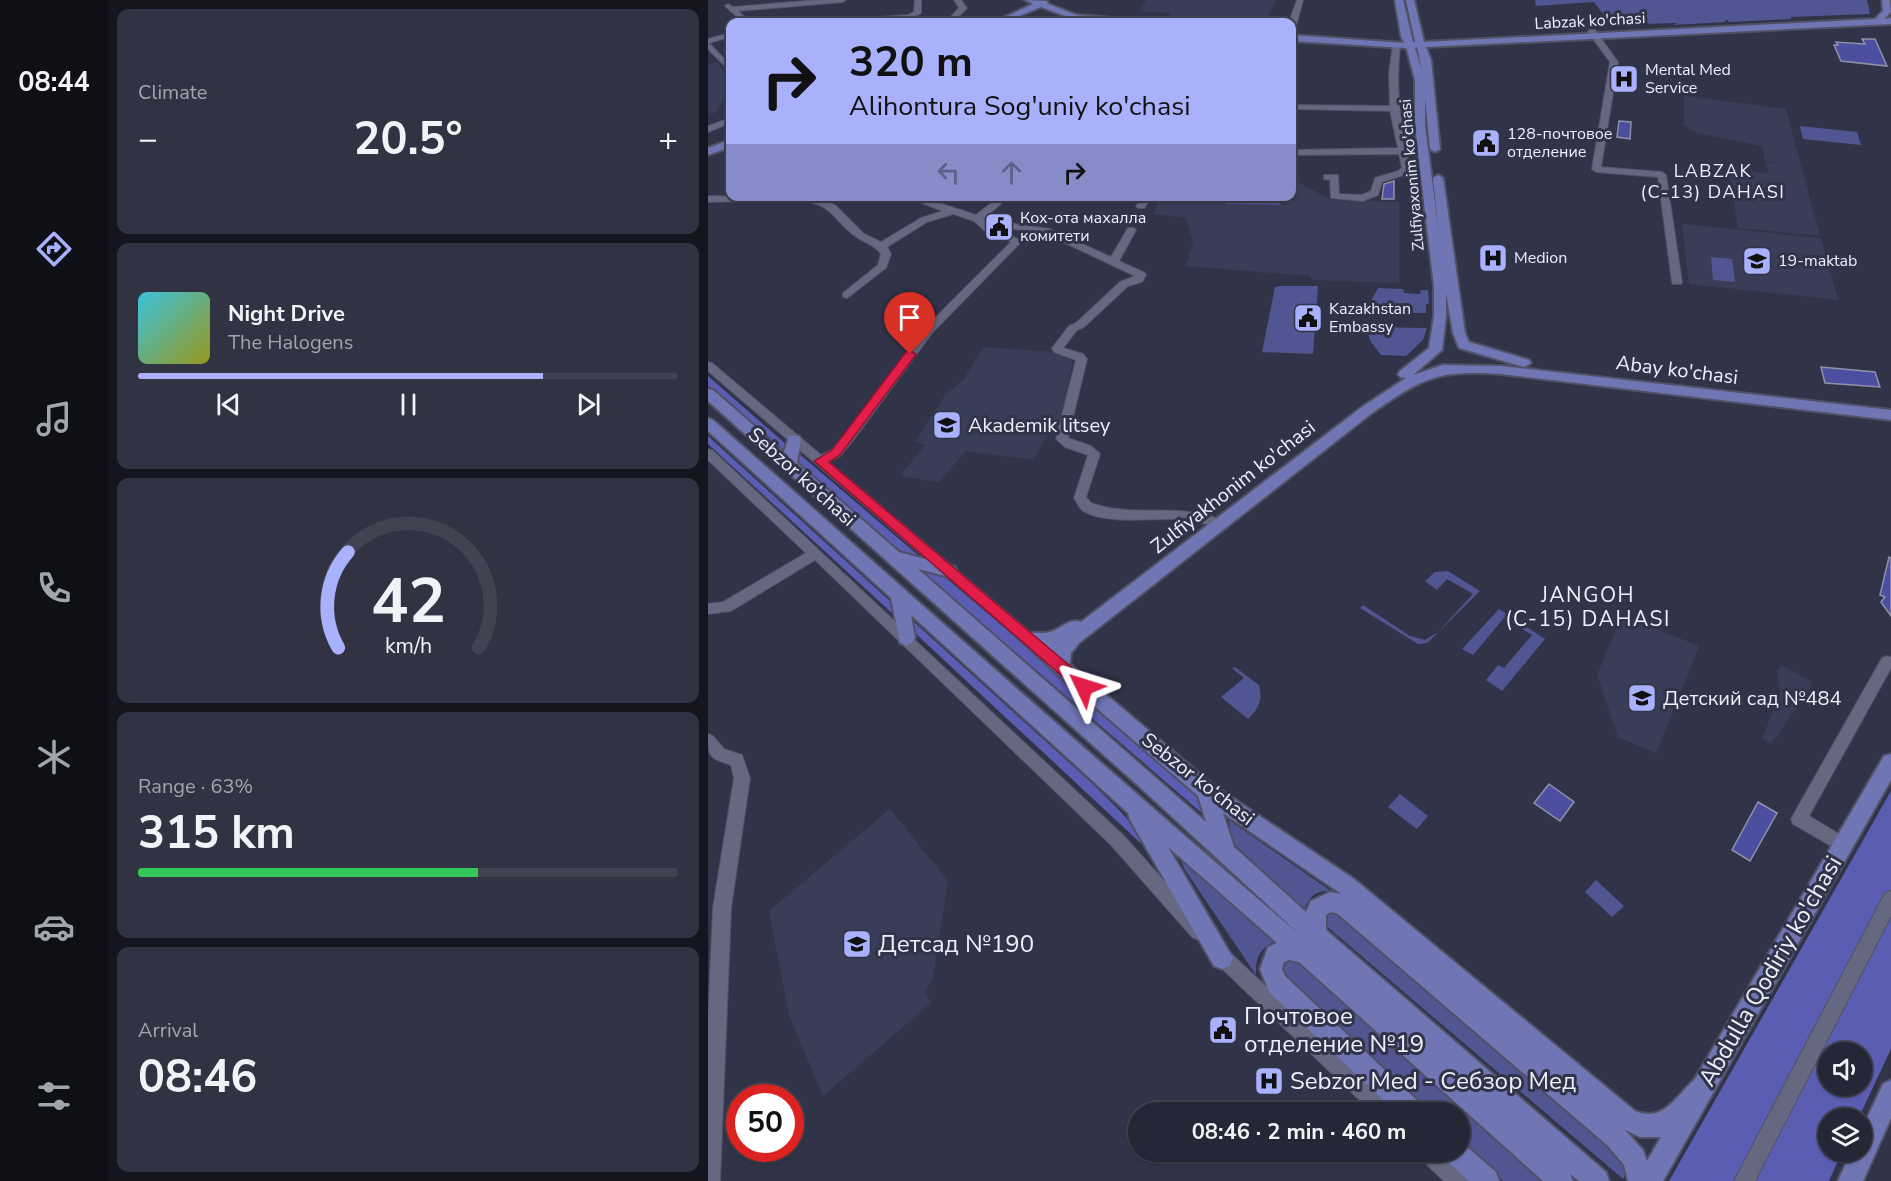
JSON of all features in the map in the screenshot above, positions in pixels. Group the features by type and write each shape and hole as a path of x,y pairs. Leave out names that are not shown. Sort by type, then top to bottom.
{"main road":[{"path":"997,18 1031,2 1051,0"},
{"name":"Zulfiyaxonim ko'chasi","path":"1399,0 1417,46 1420,126 1440,287 1440,316 1435,350"},
{"name":"Zulfiyaxonim ko'chasi","path":"1410,0 1454,305 1459,333 1464,345"},
{"path":"1886,0 1887,20"},
{"path":"1031,2 1072,18"},
{"path":"1005,18 1031,2"},
{"name":"Labzak ko'chasi","path":"1296,37 1379,42 1426,49 1437,44 1594,34 1887,20"},
{"name":"Labzak ko'chasi","path":"1296,37 1417,46 1594,34"},
{"path":"709,147 726,139"},
{"path":"709,147 726,144"},
{"path":"1447,343 1464,345 1473,352 1473,360 1470,364 1458,368 1439,362 1434,354 1435,350 1447,343"},
{"name":"Abay ko'chasi","path":"1464,345 1495,356 1534,365 1891,415"},
{"name":"Zulfiyakhonim ko'chasi","path":"1029,639 1047,641 1067,633 1435,350"},
{"name":"Abay ko'chasi","path":"1458,368 1891,406"},
{"name":"Zulfiyakhonim ko'chasi","path":"1063,669 1060,660 1061,652 1073,638 1367,410 1415,377 1441,369 1458,368"},
{"name":"Sebzor ko‘chasi","path":"708,393 1226,854 1310,944"},
{"name":"Sebzor ko‘chasi","path":"708,423 1131,803 1310,944 1379,1005 1561,1181"},
{"path":"789,464 794,439"},
{"path":"826,530 847,516"},
{"path":"893,558 949,571"},
{"path":"899,593 906,638"},
{"name":"Sebzor ko‘chasi","path":"1029,639 1206,791 1347,886 1627,1119 1649,1128 1663,1125 1702,1088"},
{"name":"Abdulla Qodiriy ko'chasi","path":"1649,1181 1891,762"},
{"path":"1206,791 1226,854"},
{"path":"1131,803 1222,958"},
{"path":"1402,1102 1277,984 1271,969 1276,955 1310,944 1318,908 1330,902 1343,905 1610,1132 1634,1159 1641,1181"},
{"name":"Sebzor ko‘chasi","path":"1379,1005 1597,1181"},
{"path":"1850,1181 1891,1092"},
{"path":"1467,1162 1487,1181"}],"street":[{"path":"729,0 727,5 742,18"},
{"path":"731,9 843,0"},
{"path":"900,18 910,17 917,13 918,0"},
{"path":"953,18 963,8 957,0"},
{"path":"1294,18 1300,0"},
{"path":"1594,34 1614,62 1596,169 1662,175 1677,282"},
{"path":"726,37 708,43 726,64"},
{"path":"1327,177 1335,177 1334,196 1365,198 1375,193 1378,180 1405,170 1407,165 1401,151 1394,109 1393,73 1396,46"},
{"path":"1296,107 1394,109"},
{"path":"708,129 726,122"},
{"path":"1296,152 1401,151"},
{"path":"708,199 726,200"},
{"path":"811,201 826,204 861,236 882,246 886,254 886,263 846,295"},
{"path":"920,201 981,221 1047,231 1140,274 1142,277 1124,284 1080,325 1072,328 1057,348 1082,359 1062,439 1067,444 1088,448 1094,454 1080,498 1081,503 1090,510 1197,514 1212,521"},
{"path":"981,221 1001,201"},
{"path":"1141,206 1145,201"},
{"path":"882,246 924,220 950,212"},
{"path":"820,461 836,453 929,330 1017,241 988,229 981,221"},
{"path":"1113,263 1131,230"},
{"name":"Sebzor ko‘chasi","path":"708,365 1029,639"},
{"path":"708,453 1117,840 1222,958 1375,1102"},
{"path":"708,609 726,607 815,554"},
{"path":"1843,845 1799,819 1887,662"},
{"path":"708,741 719,754 737,760 741,777 722,908 717,1046 709,1146 710,1181"},
{"path":"1744,1181 1891,899"},
{"path":"1439,1162 1459,1181"}],"shaded area":[{"path":"1146,0 1276,1 1267,18 1168,18 1171,13 1140,11"},
{"path":"1535,0 1867,0 1870,14 1729,22 1725,20 1726,22 1673,25 1677,23 1611,25 1594,2 1536,6"},
{"path":"717,62 726,77 726,95 715,113 708,113 708,64"},
{"path":"1684,96 1786,109 1820,236 1738,228 1729,170 1768,173 1766,162 1781,163 1765,161 1762,146 1696,133 1684,125"},
{"path":"1800,126 1857,132 1861,145 1803,139"},
{"path":"1296,181 1331,200 1399,202 1399,283 1312,280 1309,276 1186,266 1193,243 1186,218 1153,214 1159,201 1296,201"},
{"path":"1227,201 1280,201 1280,205 1226,204"},
{"name":"19-maktab","path":"1682,224 1821,238 1838,300 1689,284"},
{"path":"1711,257 1732,259 1735,282 1713,280"},
{"path":"1318,286 1313,354 1262,352 1275,287"},
{"path":"1378,288 1403,289 1404,293 1420,294 1421,290 1428,290 1429,303 1426,305 1426,313 1369,312 1366,310"},
{"path":"1368,327 1427,328 1423,340 1406,356 1381,355 1371,342 1366,329"},
{"name":"Akademik litsey","path":"983,347 1056,352 1073,356 1067,398 1059,430 1050,430 1034,460 966,451 939,482 900,476 925,445 915,442 945,395 964,379"},
{"path":"708,376 788,446 787,455 708,386"},
{"path":"708,436 890,601 894,615 708,444"},
{"path":"797,452 919,556 915,558 900,552 795,461"},
{"path":"919,569 940,573 1167,766 1205,802 1212,822"},
{"path":"1448,571 1480,591 1427,643 1418,644 1360,608 1363,605 1410,636 1425,640 1438,632 1473,594 1447,579 1437,590 1425,581 1435,572"},
{"path":"1499,609 1545,639 1502,691 1486,680 1498,665 1504,668 1532,635 1504,618 1473,655 1462,649"},
{"name":"Детский сад №484","path":"1622,615 1699,646 1656,753 1618,737 1597,675"},
{"path":"913,621 1095,786 1122,813 1150,847 1149,851 915,633"},
{"path":"1781,665 1810,681 1812,685 1771,744 1762,739 1780,693 1777,671"},
{"path":"1235,667 1259,685 1261,695 1259,704 1248,719 1221,697 1244,678 1232,668"},
{"path":"1891,791 1891,1049 1872,1089 1872,1042 1818,1042 1818,1096 1869,1096 1863,1108 1818,1108 1818,1162 1838,1162 1829,1181 1669,1181"},
{"path":"1400,794 1428,816 1417,829 1388,807"},
{"name":"Детсад №190","path":"890,809 948,881 933,977 925,994 932,1002 823,1096 789,1015 769,911"},
{"path":"1229,820 1331,891 1314,895 1304,910 1232,842"},
{"path":"1181,861 1187,862 1275,941 1259,955 1256,975 1185,870"},
{"path":"1596,880 1624,906 1612,917 1585,892"},
{"path":"1333,908 1624,1155 1627,1171 1623,1179 1324,924 1324,911"},
{"path":"1281,958 1298,961 1454,1102 1417,1102 1280,977"},
{"path":"1470,1116 1542,1181 1503,1181 1470,1150"}],"building":[{"path":"1862,39 1875,39 1887,66 1841,61 1834,45 1838,45 1836,42 1865,44"},
{"path":"1619,121 1631,122 1630,139 1617,137"},
{"path":"1394,181 1394,199 1382,199 1384,184"},
{"path":"1821,367 1875,372 1880,387 1825,383"},
{"path":"1889,557 1891,558 1891,616 1881,602 1885,597 1880,595"},
{"path":"1549,784 1574,802 1560,821 1534,803"},
{"path":"1758,802 1777,813 1750,861 1732,850"}],"place":[{"name":"Mental Med Service","path":"1624,79"},
{"name":"128-почтовое отделение","path":"1486,143"},
{"name":"Кох-ота махалла комитети","path":"999,227"},
{"name":"Medion","path":"1493,258"},
{"name":"19-maktab","path":"1757,261"},
{"name":"Kazakhstan Embassy","path":"1308,318"},
{"name":"Akademik litsey","path":"947,425"},
{"name":"Детский сад №484","path":"1642,698"},
{"name":"Детсад №190","path":"857,944"},
{"name":"Почтовое отделение №19","path":"1223,1030"},
{"name":"Sebzor Med - Себзор Мед","path":"1269,1081"}],"district":[{"name":"LABZAK (C-13) DAHASI","path":"1713,181"},
{"name":"JANGOH (C-15) DAHASI","path":"1588,607"}],"route":[{"path":"910,354 836,453 820,461 1084,687"}]}
